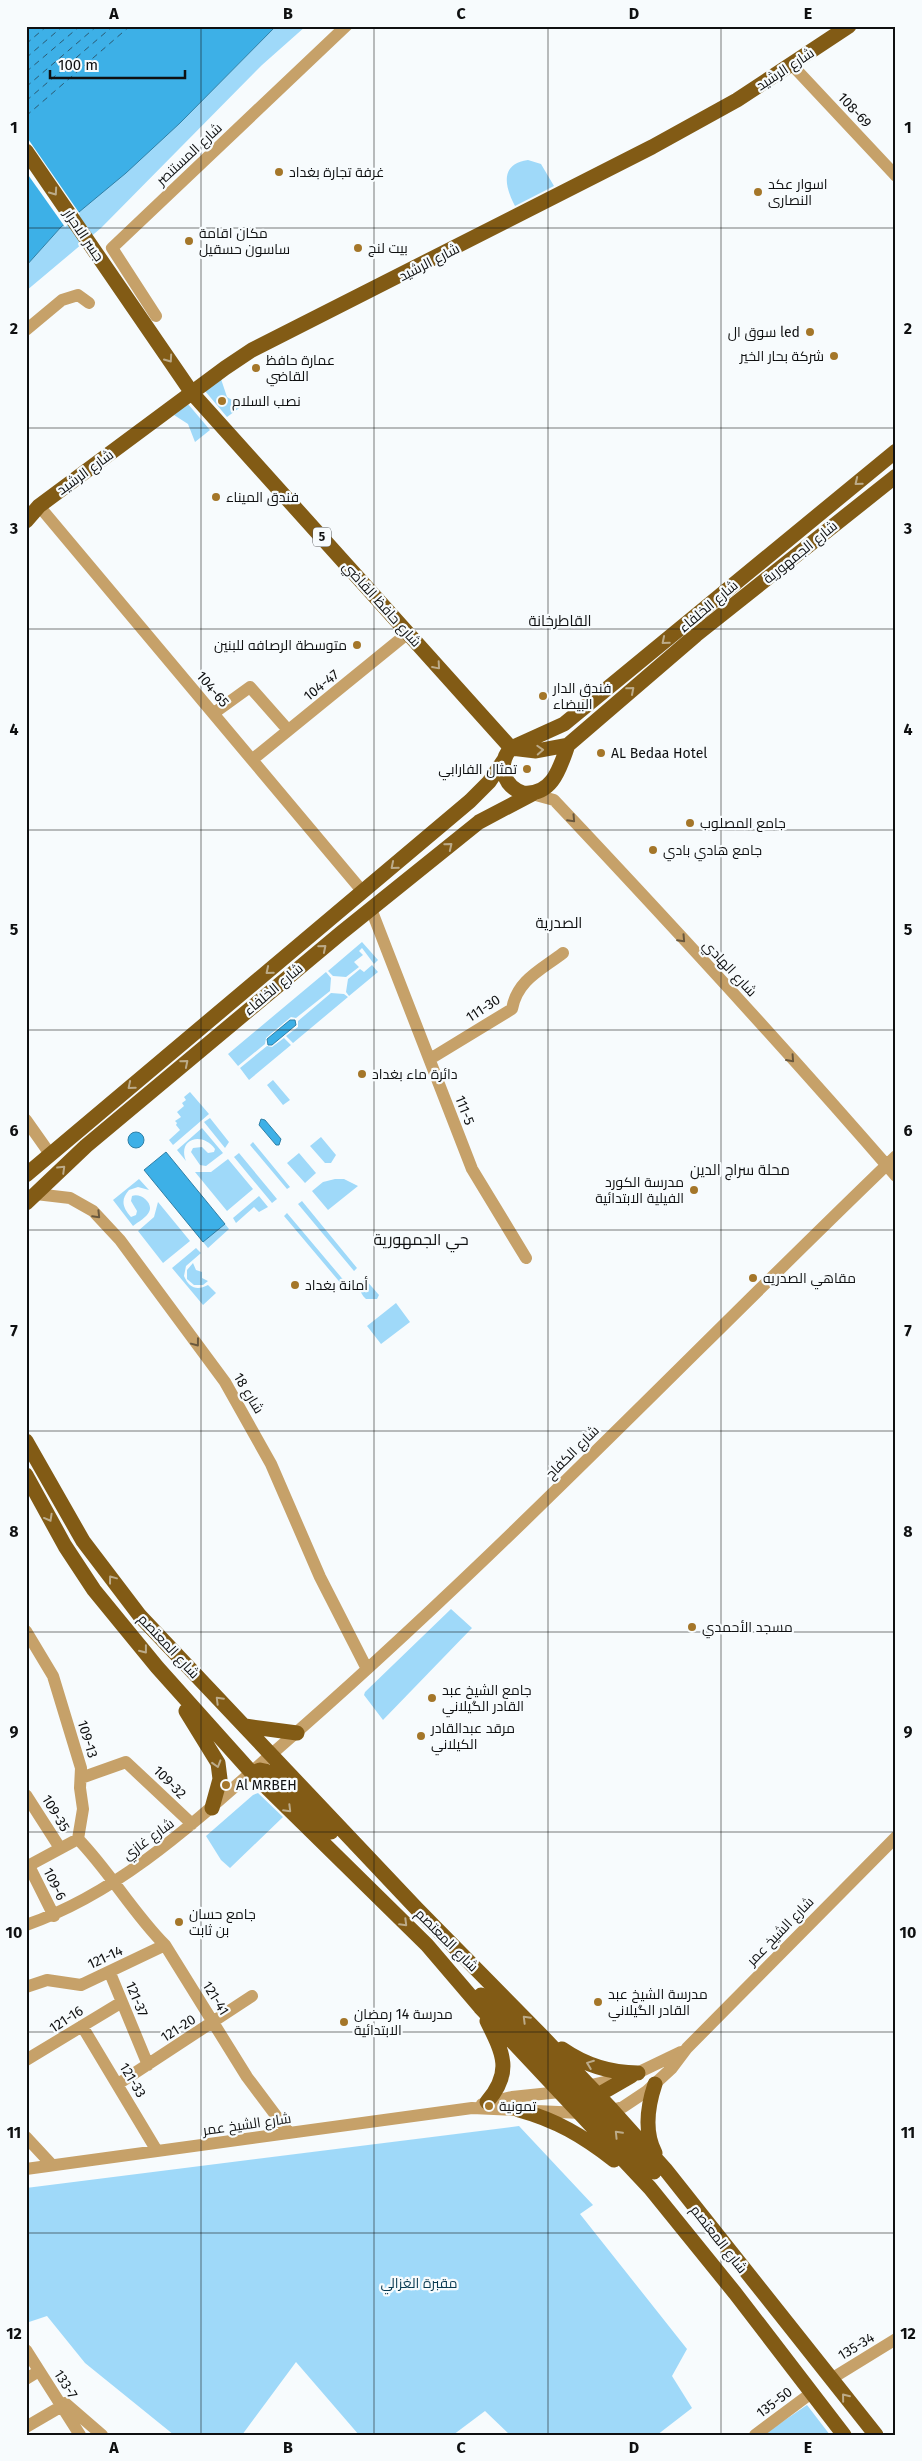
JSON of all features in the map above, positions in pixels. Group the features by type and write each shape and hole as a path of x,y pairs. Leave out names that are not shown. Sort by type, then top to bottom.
{"main road":[{"name":"شارع الرشيد","path":"26,521 40,506 192,392 252,350 646,150 737,100 849,26"},
{"name":"جسر الاحرار","path":"26,151 140,319"},
{"name":"شارع حافظ القاضي","path":"140,319 192,392 408,633 508,754"},
{"name":"شارع الخلفاء","path":"26,1175 470,801 489,782 508,754 570,719 896,451"},
{"name":"شارع الجمهورية","path":"568,744 696,635 896,476"},
{"name":"شارع الخلفاء","path":"31,1198 93,1140 371,909 479,822 546,788 554,778 568,744"},
{"path":"532,794 520,792 508,783 503,772 508,754 536,751 568,744"},
{"path":"26,1434 42,1468"},
{"name":"شارع المعتصم","path":"26,1441 83,1542 140,1616 417,1909 543,2036 584,2099 650,2188 735,2293 810,2394 844,2435"},
{"name":"شارع المعتصم","path":"26,1475 65,1546 94,1590 166,1677 252,1773 426,1945 480,2007 584,2099"},
{"path":"166,1677 218,1763 220,1779 212,1808"},
{"path":"244,1726 297,1733"},
{"path":"252,1773 267,1771 279,1778 373,1875 417,1909"},
{"path":"426,1945 504,2016 702,2218"},
{"path":"480,2007 500,2048 504,2065 497,2090 487,2102"},
{"path":"543,2036 585,2063 606,2070 634,2075"},
{"path":"584,2099 634,2075"},
{"path":"655,2084 648,2111 649,2136 654,2150 665,2169"},
{"path":"584,2099 597,2108 612,2110"},
{"path":"519,2110 552,2120 570,2128 586,2138 650,2188"},
{"name":"شارع المعتصم","path":"612,2110 665,2169 876,2435"}],"street":[{"name":"شارع المستنصر","path":"156,316 112,248 346,26"},
{"name":"108-69","path":"792,65 896,176"},
{"path":"26,330 62,300 78,295 88,303"},
{"name":"104-65","path":"40,506 363,892"},
{"name":"104-47","path":"253,759 408,633"},
{"path":"214,713 250,687 288,730"},
{"name":"شارع الهادي","path":"532,794 554,800 851,1122 891,1160 896,1176"},
{"name":"111-5","path":"371,909 472,1169 526,1258"},
{"name":"111-30","path":"430,1059 512,1009 514,995 521,985 563,953"},
{"path":"26,1120 50,1154"},
{"name":"شارع الكفاح","path":"272,1754 469,1576 891,1160"},
{"name":"شارع 18","path":"31,1198 70,1198 93,1211 120,1240 225,1382 271,1464 320,1577 367,1670"},
{"name":"109-13","path":"26,1631 53,1676 81,1768 80,1788 83,1809 78,1839"},
{"name":"شارع غازي","path":"26,1925 54,1916 114,1882 212,1808 272,1754"},
{"name":"109-32","path":"81,1778 126,1762 192,1824"},
{"name":"109-35","path":"26,1795 60,1848"},
{"name":"شارع الشيخ عمر","path":"612,2110 623,2107 655,2084 672,2068 687,2048 896,1837"},
{"path":"28,1866 78,1839 114,1882"},
{"name":"109-6","path":"28,1866 54,1916"},
{"name":"121-41","path":"114,1882 150,1929 165,1945 247,2077 289,2133"},
{"name":"121-14","path":"26,1987 47,1980 82,1984 110,1973 165,1945"},
{"name":"121-37","path":"110,1973 148,2065"},
{"name":"121-20","path":"118,2084 252,1996"},
{"name":"121-16","path":"26,2060 122,2002"},
{"name":"121-33","path":"82,2026 157,2151"},
{"name":"شارع الشيخ عمر","path":"634,2075 687,2048"},
{"name":"شارع الشيخ عمر","path":"472,2108 487,2102 584,2099"},
{"name":"شارع الشيخ عمر","path":"26,2169 472,2108 519,2110 584,2099"},
{"path":"26,2138 52,2165"},
{"name":"135-34","path":"831,2379 896,2339"},
{"name":"133-7","path":"26,2350 62,2406 77,2434"},
{"path":"26,2380 40,2371"},
{"path":"54,2393 102,2435"},
{"name":"135-50","path":"756,2435 810,2394"},
{"path":"26,2427 62,2406"}],"green space":[{"path":"276,26 306,26 262,65 101,228 26,291 26,266 61,227 180,123"},
{"path":"528,160 541,164 554,186 515,206 507,184 507,177 512,166"},
{"path":"221,379 227,397 242,406 227,417 205,391"},
{"path":"188,404 210,430 195,442 188,424 174,415"},
{"path":"362,942 378,960 374,964 362,948 359,951 363,955 354,962 359,967 346,977 333,976 328,971"},
{"path":"372,965 378,972 349,996 346,992 348,979 360,969 364,972"},
{"path":"326,972 331,978 330,991 296,1018 291,1017 266,1038 265,1044 238,1066 228,1054"},
{"path":"331,993 344,994 348,997 293,1043 286,1036 298,1027 298,1021"},
{"path":"284,1038 291,1045 249,1080 240,1068 267,1046 272,1047"},
{"path":"273,1080 290,1100 283,1105 267,1085"},
{"path":"190,1092 209,1114 173,1145 169,1140 180,1130 175,1121 181,1117 177,1112 184,1106 182,1103 186,1100 184,1097"},
{"path":"210,1118 229,1142 225,1148 204,1122"},
{"path":"202,1128 223,1153 206,1166 200,1165 191,1152 193,1148 202,1147 208,1153 214,1152 215,1149 210,1143 198,1139 188,1143 184,1153 186,1161 177,1150"},
{"path":"321,1137 336,1155 331,1163 325,1163 310,1146"},
{"path":"253,1142 290,1187 287,1189 250,1145"},
{"path":"239,1153 277,1199 272,1203 234,1157"},
{"path":"299,1153 316,1173 305,1183 287,1163"},
{"path":"228,1159 253,1189 227,1211 195,1172 211,1172"},
{"path":"139,1179 149,1190 138,1187 129,1190 124,1197 124,1207 131,1217 136,1215 137,1211 131,1201 132,1196 135,1195 145,1199 150,1205 150,1209 146,1216 133,1226 113,1200"},
{"path":"344,1179 358,1186 328,1210 312,1191 323,1182"},
{"path":"259,1196 268,1207 259,1212 254,1207 236,1223 233,1218"},
{"path":"302,1201 357,1268 354,1271 298,1204"},
{"path":"158,1202 190,1241 163,1263 138,1231 154,1217"},
{"path":"287,1213 346,1283 343,1286 284,1216"},
{"path":"225,1224 229,1229 208,1248 203,1242"},
{"path":"196,1248 201,1253 186,1266 184,1276 191,1286 200,1288 208,1285 216,1293 203,1305 172,1268"},
{"path":"193,1263 196,1270 202,1272 202,1278 208,1281 203,1285 194,1285 187,1279 187,1270"},
{"path":"365,1279 379,1295 377,1299 366,1299 362,1294 360,1286"},
{"path":"396,1303 410,1322 381,1344 367,1326"},
{"path":"451,1609 472,1628 383,1720 364,1695 365,1692"},
{"path":"258,1793 283,1817 230,1868 221,1860 206,1836 253,1795"},
{"name":"مقبرة الغزالي","path":"519,2126 593,2205 580,2214 687,2349 672,2376 692,2408 657,2435 510,2435 485,2411 453,2435 359,2435 296,2362 242,2435 174,2435 85,2363 47,2316 26,2323 26,2188"},
{"path":"807,2405 830,2435 763,2435"}],"shaded area":[{"path":"26,26 276,26 180,123 126,173 61,227 26,266"},
{"path":"290,1020 295,1020 296,1025 272,1045 268,1045 267,1039"},
{"path":"261,1119 265,1120 281,1139 279,1145 276,1145 259,1125"},
{"path":"136,1132 142,1134 144,1140 142,1146 136,1148 130,1146 128,1140 130,1134"},
{"path":"166,1152 225,1224 203,1242 144,1170"}],"pier":[{"path":"26,136 80,214 65,227 26,172"}],"ferry route":[{"path":"26,29 29,26"},
{"path":"26,44 47,26"},
{"path":"26,58 63,26"},
{"path":"26,72 80,26"},
{"path":"26,87 97,26"},
{"path":"26,101 113,26"},
{"path":"26,116 130,26"}],"place":[{"name":"غرفة تجارة بغداد","path":"279,172"},
{"name":"اسوار عكد النصارى","path":"758,192"},
{"name":"مكان اقامة ساسون حسقيل","path":"189,241"},
{"name":"بيت لنج","path":"358,248"},
{"name":"سوق ال led","path":"810,332"},
{"name":"شركة بحار الخير","path":"834,356"},
{"name":"عمارة حافظ القاضي","path":"256,368"},
{"name":"نصب السلام","path":"222,401"},
{"name":"فندق الميناء","path":"216,497"},
{"name":"متوسطة الرصافه للبنين","path":"357,645"},
{"name":"فندق الدار البيضاء","path":"543,696"},
{"name":"AL Bedaa Hotel","path":"601,753"},
{"name":"تمثال الفارابي","path":"527,769"},
{"name":"جامع المصلوب","path":"690,823"},
{"name":"جامع هادي بادي","path":"653,850"},
{"name":"دائرة ماء بغداد","path":"362,1074"},
{"name":"مدرسة الكورد الفيلية الابتدائية","path":"694,1190"},
{"name":"مقاهي الصدريه","path":"753,1278"},
{"name":"أمانة بغداد","path":"295,1285"},
{"name":"مسجد الأحمدي","path":"692,1627"},
{"name":"جامع الشيخ عبد القادر الگيلاني","path":"432,1698"},
{"name":"مرقد عبدالقادر الكيلاني","path":"421,1736"},
{"name":"Al MRBEH","path":"226,1785"},
{"name":"جامع حسان بن ثابت","path":"179,1922"},
{"name":"مدرسة الشيخ عبد القادر الگيلاني","path":"598,2002"},
{"name":"مدرسة 14 رمضان الابتدائية","path":"344,2022"},
{"name":"تمونية","path":"489,2106"}],"district":[{"name":"القاطرخانة","path":"560,621"},
{"name":"الصدرية","path":"559,923"},
{"name":"محلة سراج الدين","path":"740,1170"},
{"name":"حي الجمهورية","path":"421,1239"}]}
